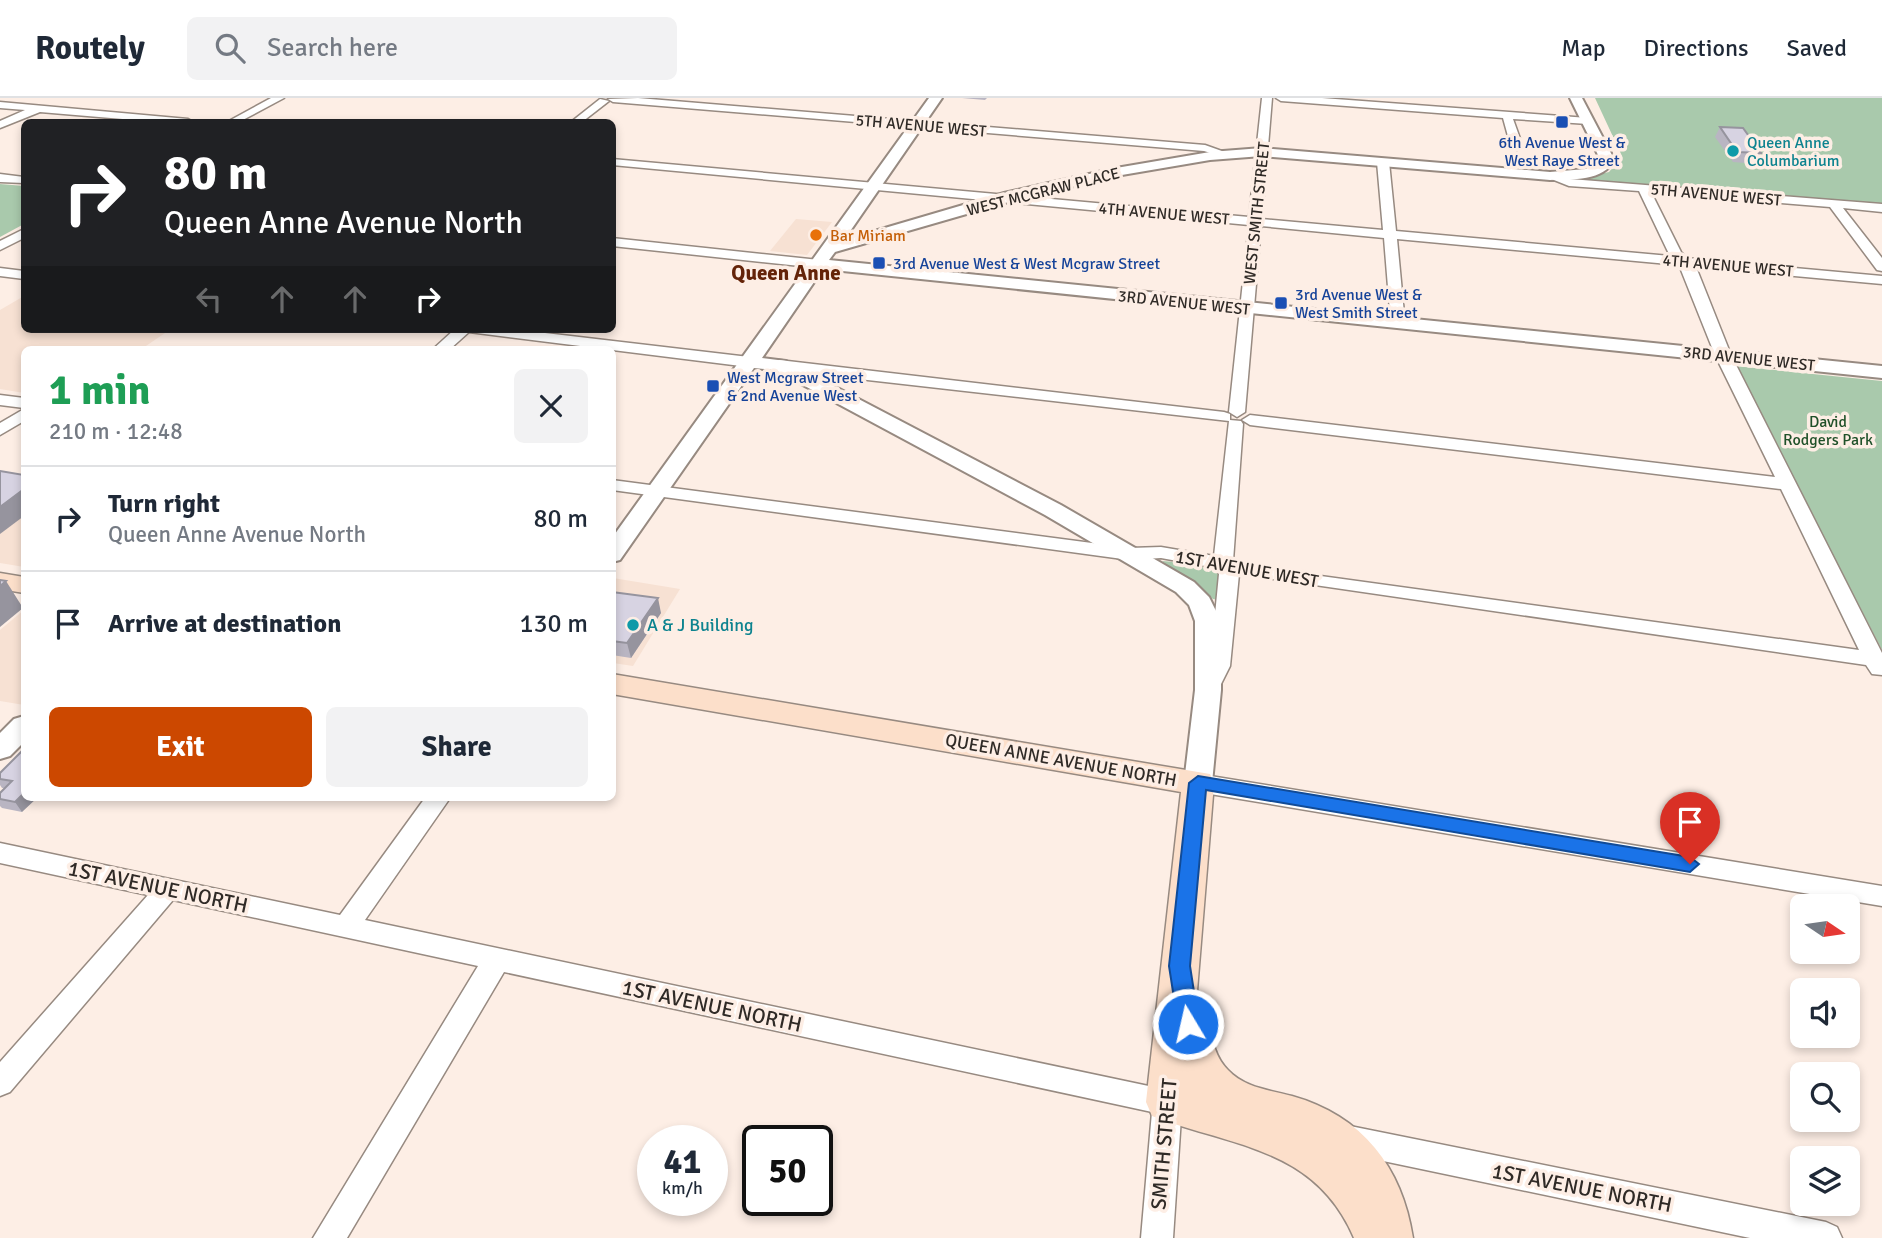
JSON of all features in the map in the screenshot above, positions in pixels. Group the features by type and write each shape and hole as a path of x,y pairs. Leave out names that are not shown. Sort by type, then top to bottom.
{"main road":[{"path":"0,581 21,584"},
{"name":"QUEEN ANNE AVENUE NORTH","path":"616,685 1198,783"},
{"name":"SMITH STREET","path":"1167,1102 1198,783"},
{"name":"SMITH STREET","path":"1180,966 1188,1024 1206,1073 1223,1091 1309,1121 1339,1138 1361,1158 1374,1177 1382,1197 1391,1238"},
{"name":"1ST AVENUE NORTH","path":"1167,1102 1303,1145 1348,1183 1361,1203 1377,1238"}],"street":[{"path":"0,125 63,98"},
{"path":"238,119 279,98"},
{"path":"616,549 936,98"},
{"name":"WEST SMITH STREET","path":"1208,690 1220,666 1229,574 1223,565 1267,98"},
{"path":"1281,98 1381,102 1588,121"},
{"path":"1576,98 1588,121"},
{"path":"580,119 608,99"},
{"name":"5TH AVENUE WEST","path":"608,99 1205,148 1227,155"},
{"path":"0,105 153,119"},
{"path":"1507,115 1517,147"},
{"name":"5TH AVENUE WEST","path":"1262,152 1550,176 1589,173 1605,164 1607,159 1588,121"},
{"name":"WEST MCGRAW PLACE","path":"824,256 1004,198 1116,172 1262,152"},
{"name":"4TH AVENUE WEST","path":"616,162 1882,280"},
{"path":"1383,162 1398,324"},
{"name":"5TH AVENUE WEST","path":"1550,176 1569,182 1882,208"},
{"path":"0,178 21,180"},
{"path":"1643,188 1675,254 1689,267 1723,355 1879,664"},
{"path":"1835,206 1882,267"},
{"path":"0,246 21,235"},
{"name":"3RD AVENUE WEST","path":"616,242 824,256 1246,308 1882,372"},
{"path":"0,272 21,275"},
{"path":"445,346 459,333"},
{"path":"507,333 616,346"},
{"path":"616,346 1786,484"},
{"path":"779,365 1130,554"},
{"path":"0,400 21,403"},
{"path":"0,430 21,416"},
{"name":"1ST AVENUE WEST","path":"616,486 1130,554 1142,551 1211,561 1262,574 1879,664"},
{"name":"WEST SMITH STREET","path":"1130,554 1163,572 1200,602 1208,621 1208,690 1198,783"},
{"path":"0,749 21,729"},
{"name":"QUEEN ANNE AVENUE NORTH","path":"1198,783 1882,896"},
{"path":"346,927 436,801"},
{"name":"1ST AVENUE NORTH","path":"0,853 496,961 1167,1102"},
{"path":"0,1083 168,889"},
{"path":"329,1238 496,961"},
{"name":"SMITH STREET","path":"1157,1238 1167,1102"},
{"name":"1ST AVENUE NORTH","path":"1339,1138 1826,1238"}],"shaded area":[{"path":"796,219 832,222 807,255 770,251"},
{"path":"21,298 21,333 165,333 146,346 21,346 21,392 0,389 0,310"},
{"path":"0,483 21,486 21,566 0,563"},
{"path":"616,578 680,589 633,666 616,663"},
{"path":"21,612 21,704 0,701 0,630"}],"green space":[{"path":"1595,98 1882,98 1882,204 1577,179 1609,172 1622,156"},
{"path":"0,184 21,186 21,226 0,237"},
{"name":"David Rodgers Park","path":"1735,366 1882,381 1882,650"},
{"path":"1162,561 1213,565 1222,572 1219,600 1213,599"}],"building":[{"path":"1720,127 1743,128 1761,153 1737,152"},
{"path":"0,471 21,474 21,491 0,507"},
{"path":"616,593 658,598 627,643 616,642"},
{"path":"21,752 21,796 15,802 0,799 0,793 12,781 0,779 0,773"}],"place":[{"name":"6th Avenue West & West Raye Street","path":"1562,122"},
{"name":"Queen Anne Columbarium","path":"1733,151"},
{"name":"Bar Miriam","path":"816,235"},
{"name":"3rd Avenue West & West Mcgraw Street","path":"879,263"},
{"name":"3rd Avenue West & West Smith Street","path":"1281,303"},
{"name":"West Mcgraw Street & 2nd Avenue West","path":"713,386"},
{"name":"A & J Building","path":"633,625"}],"district":[{"name":"Queen Anne","path":"786,273"}],"route":[{"path":"1188,1024 1180,966 1198,783 1690,864"}]}
